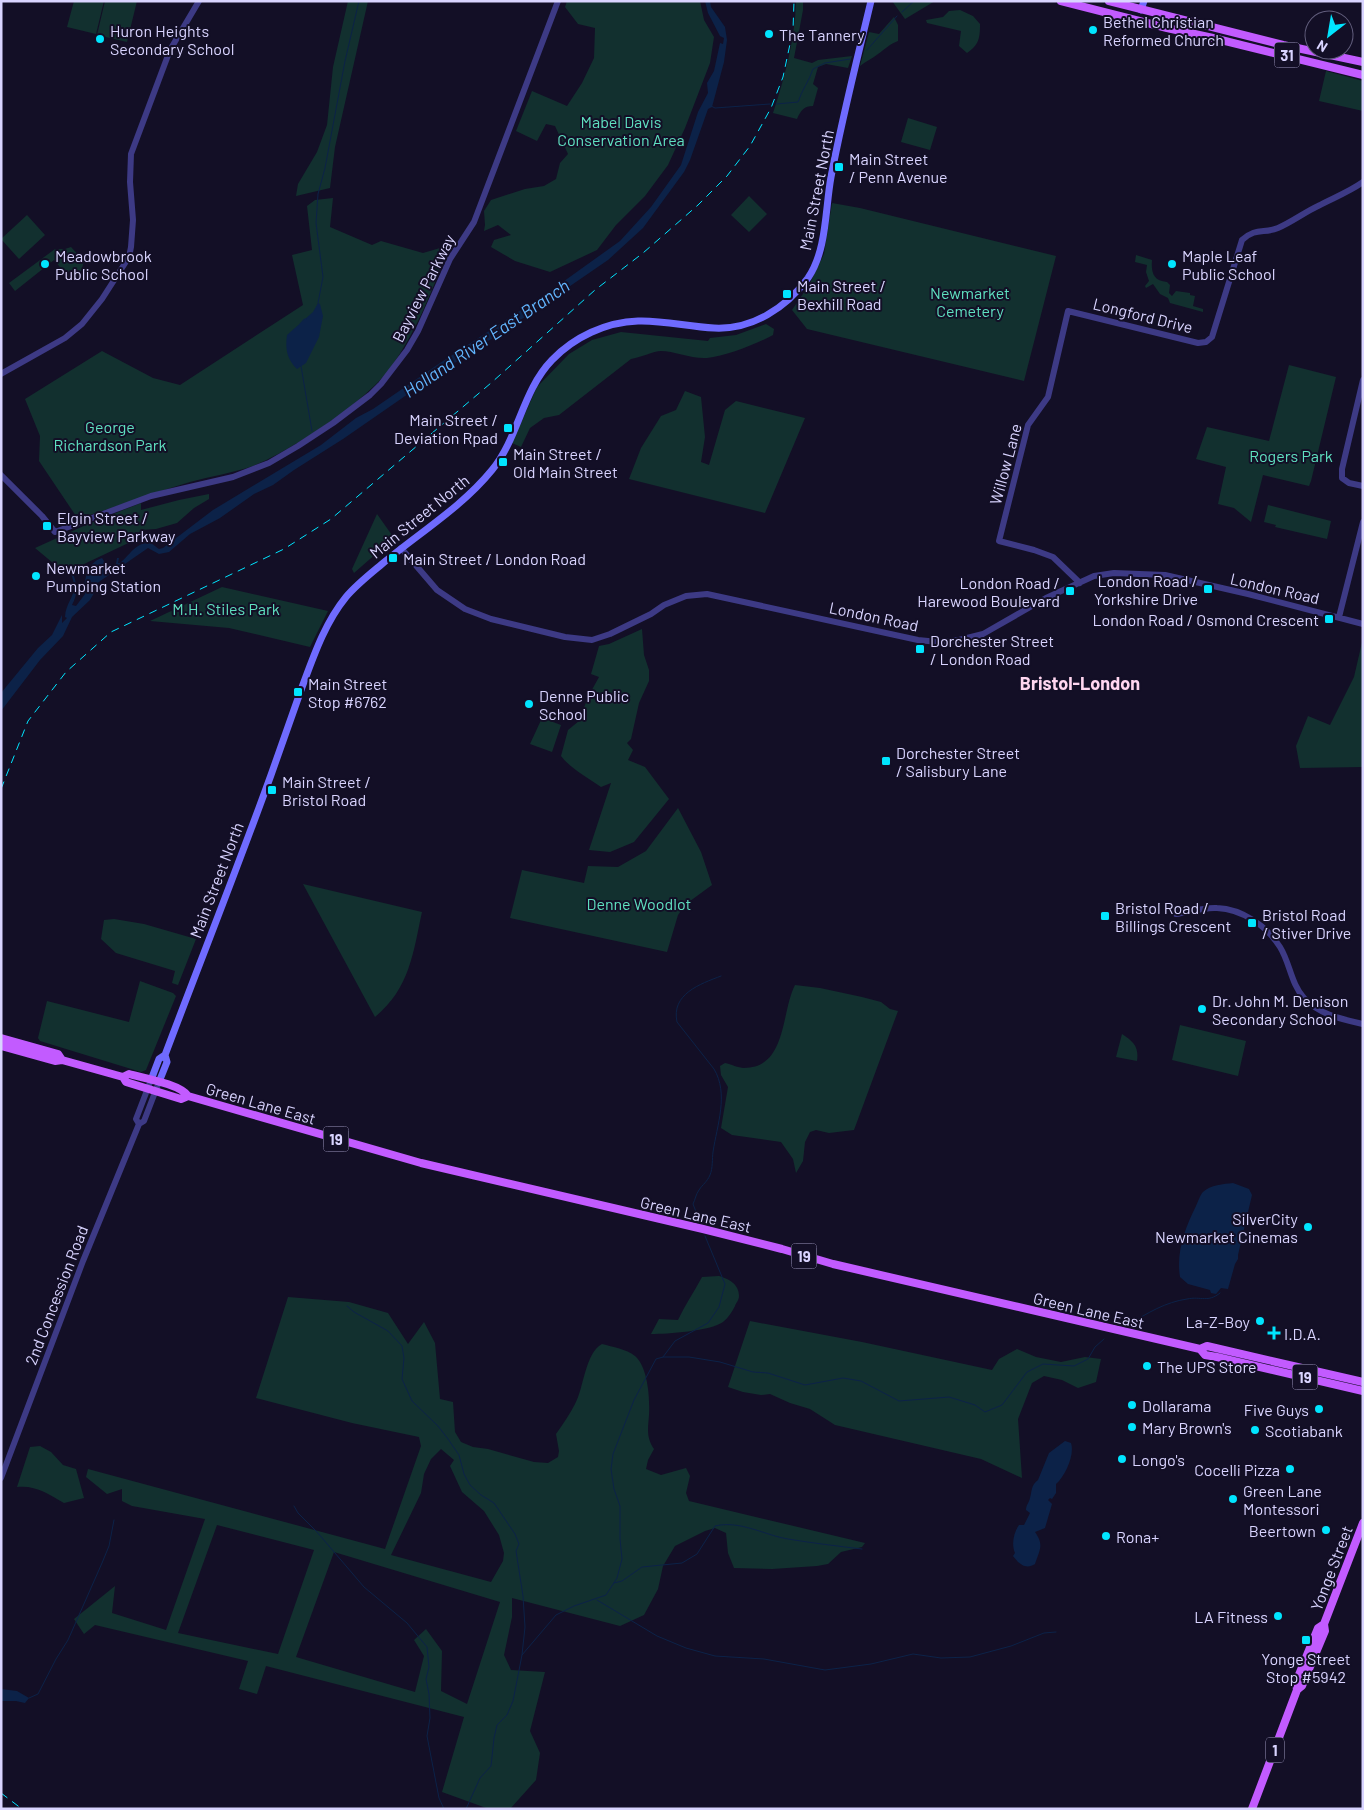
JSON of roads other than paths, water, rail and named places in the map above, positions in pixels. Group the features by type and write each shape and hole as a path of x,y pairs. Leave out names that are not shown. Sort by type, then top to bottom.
{"main road":[{"name":"Main Street North","path":"151,1080 160,1059 165,1055 323,634 346,597 401,548 473,492 496,466 512,437 530,391 543,370 563,349 578,339 605,327 638,321 718,328 752,324 781,307 808,278 817,260 822,239 831,179 871,1"},
{"name":"31","path":"1061,1 1363,75"},
{"name":"31","path":"1109,1 1363,62"},
{"path":"1141,10 1144,1"},
{"name":"Green Lane East","path":"1,1038 58,1054 62,1060"},
{"name":"Green Lane East","path":"1,1046 55,1061 62,1060 123,1077 126,1082 181,1099 188,1096 421,1163 712,1232 833,1264 1200,1350 1205,1354 1363,1391"},
{"name":"Main Street North","path":"159,1082 167,1062 165,1055"},
{"name":"Green Lane East","path":"123,1077 128,1074 159,1082 185,1091 188,1096"},
{"name":"Green Lane East","path":"1200,1350 1207,1346 1363,1382"},
{"name":"Yonge Street","path":"1252,1809 1297,1690 1296,1682 1318,1628 1324,1624 1363,1523"}],"street":[{"path":"1,374 65,338 82,324 102,299 129,257 133,220 130,182 131,154 170,50 199,1"},
{"name":"Bayview Parkway","path":"1,475 42,516 55,532 151,496 233,477 269,463 293,450 334,423 370,395 381,384 407,350 418,331 450,259 474,222 558,1"},
{"path":"1139,21 1141,10"},
{"name":"Longford Drive","path":"1068,311 1198,343 1206,342 1212,337 1242,240 1247,235 1260,230 1276,229 1362,184"},
{"name":"Willow Lane","path":"1068,311 1048,396 1028,425 1000,541 1053,557 1080,583"},
{"path":"1363,380 1342,469 1342,478 1349,483 1363,486"},
{"path":"1339,617 1363,522"},
{"name":"London Road","path":"401,548 437,590 465,609 491,619 565,637 592,640 610,634 651,614 664,605 686,596 706,594 918,640 938,642 959,640 983,634 1046,598 1094,576 1114,574 1165,575 1363,624"},
{"path":"1176,914 1206,908 1218,908 1243,914 1264,927 1280,946 1295,984 1304,998 1320,1011 1363,1024"},
{"path":"147,1088 151,1080"},
{"name":"2nd Concession Road","path":"1,1478 83,1261 139,1124 144,1122 159,1082"},
{"name":"2nd Concession Road","path":"139,1124 136,1119 147,1088"}],"water":[{"name":"Holland River East Branch","path":"705,1 710,1 711,7 725,27 727,40 724,62 712,107 708,109 684,172 643,228 608,260 273,485 254,494 220,518 190,534 169,552 159,554 148,548 93,586 94,593 90,600 72,617 63,636 40,660 1,711 1,693 38,648 52,635 62,615 62,623 67,618 65,617 66,611 74,591 71,569 76,587 76,596 72,605 76,606 85,594 86,588 84,586 89,569 97,560 102,558 108,567 116,564 117,558 119,558 118,563 120,563 136,547 144,543 153,544 159,549 163,548 213,510 321,445 356,418 373,409 553,289 620,241 651,207 681,165 698,112 708,93 707,83 714,71 720,43 723,44 724,38 720,36 708,13"},
{"path":"318,303 320,304 323,316 319,337 306,363 297,369 288,353 286,345 287,335 313,312"},
{"path":"1233,1183 1249,1189 1252,1195 1238,1259 1228,1289 1221,1288 1216,1294 1211,1293 1210,1290 1188,1284 1180,1277 1180,1249 1188,1223 1202,1193 1213,1186"},
{"path":"1065,1441 1071,1443 1072,1453 1066,1471 1056,1484 1056,1493 1052,1499 1048,1500 1052,1504 1045,1528 1035,1532 1040,1540 1040,1551 1035,1564 1032,1566 1020,1564 1013,1556 1015,1553 1013,1546 1014,1535 1019,1525 1024,1525 1030,1513 1026,1508 1030,1500 1032,1488 1038,1480 1049,1453"},
{"path":"1,1689 17,1691 29,1698 25,1703 1,1701"}],"waterway":[{"path":"318,303 323,277 316,223 318,194 359,1"},
{"path":"902,12 914,1"},
{"path":"867,50 897,16"},
{"path":"776,104 798,102 813,69 825,63 850,59"},
{"path":"711,106 715,108 770,104"},
{"path":"300,324 306,319"},
{"path":"301,366 312,431"},
{"path":"700,1222 693,1204 698,1192 711,1172 721,1110 721,1089 714,1069 677,1022 676,1012 678,1004 689,992 721,976"},
{"path":"663,1357 675,1341 708,1323 719,1307 725,1284 705,1236"},
{"path":"1130,1324 1164,1305 1192,1298 1208,1299 1220,1293"},
{"path":"347,1306 388,1331 402,1346 404,1358 402,1379 412,1401 438,1426 448,1439 459,1455 464,1474 470,1485 494,1503 515,1534 519,1544 516,1551 523,1596 525,1627 522,1655 513,1701 507,1715 497,1725 491,1766 480,1778 466,1809"},
{"path":"522,1655 556,1615 574,1606 606,1595 617,1578 622,1559 620,1506 614,1489 611,1469 613,1454 634,1400 656,1359 663,1357 689,1357 720,1362 753,1372 768,1373 805,1385 843,1378 861,1381 899,1401 949,1397 975,1405 985,1412 1002,1405 1027,1372 1043,1364 1074,1366 1088,1359 1095,1347 1104,1339"},
{"path":"294,1506 298,1513 317,1532 364,1587 407,1623 427,1647 429,1667 426,1679 430,1718 427,1736 439,1798 444,1809"},
{"path":"29,1698 38,1694 68,1640 109,1546 114,1520"},
{"path":"614,1583 622,1581 642,1567 682,1563 697,1554 715,1526 743,1526 788,1539 862,1549"},
{"path":"597,1600 657,1636 686,1648 715,1656 764,1659 825,1670 871,1664 913,1654 941,1658 970,1657 1011,1646 1044,1633 1056,1632"}],"railway":[{"path":"1,789 28,721 66,672 111,632 284,549 331,519 491,383 595,290 643,253 698,205 727,176 750,146 771,108 783,77 793,30 794,1"},
{"path":"1,1793 22,1809"}],"place":[{"name":"Bethel Christian Reformed Church","path":"1093,30"},
{"name":"The Tannery","path":"769,34"},
{"name":"Huron Heights Secondary School","path":"100,39"},
{"name":"Main Street / Penn Avenue","path":"839,167"},
{"name":"Meadowbrook Public School","path":"45,264"},
{"name":"Maple Leaf Public School","path":"1172,264"},
{"name":"Main Street / Bexhill Road","path":"787,294"},
{"name":"Main Street / Deviation Rpad","path":"508,428"},
{"name":"Main Street / Old Main Street","path":"503,462"},
{"name":"Elgin Street / Bayview Parkway","path":"47,526"},
{"name":"Main Street / London Road","path":"393,558"},
{"name":"Newmarket Pumping Station","path":"36,576"},
{"name":"London Road / Yorkshire Drive","path":"1208,589"},
{"name":"London Road / Harewood Boulevard","path":"1070,591"},
{"name":"London Road / Osmond Crescent","path":"1329,619"},
{"name":"Dorchester Street / London Road","path":"920,649"},
{"name":"Main Street Stop #6762","path":"298,692"},
{"name":"Denne Public School","path":"529,704"},
{"name":"Dorchester Street / Salisbury Lane","path":"886,761"},
{"name":"Main Street / Bristol Road","path":"272,790"},
{"name":"Bristol Road / Billings Crescent","path":"1105,916"},
{"name":"Bristol Road / Stiver Drive","path":"1252,923"},
{"name":"Dr. John M. Denison Secondary School","path":"1202,1009"},
{"name":"SilverCity Newmarket Cinemas","path":"1308,1227"},
{"name":"La-Z-Boy","path":"1260,1321"},
{"name":"I.D.A.","path":"1274,1333"},
{"name":"The UPS Store","path":"1147,1366"},
{"name":"Dollarama","path":"1132,1405"},
{"name":"Five Guys","path":"1319,1409"},
{"name":"Mary Brown's","path":"1132,1427"},
{"name":"Scotiabank","path":"1255,1430"},
{"name":"Longo's","path":"1122,1459"},
{"name":"Cocelli Pizza","path":"1290,1469"},
{"name":"Green Lane Montessori","path":"1233,1499"},
{"name":"Beertown","path":"1326,1530"},
{"name":"Rona+","path":"1106,1536"},
{"name":"LA Fitness","path":"1278,1616"},
{"name":"Yonge Street Stop #5942","path":"1306,1640"}],"district":[{"name":"Bristol-London","path":"1080,683"}],"park label":[{"name":"Mabel Davis Conservation Area","path":"621,130"},
{"name":"Newmarket Cemetery","path":"970,301"},
{"name":"George Richardson Park","path":"110,435"},
{"name":"Rogers Park","path":"1291,455"},
{"name":"M.H. Stiles Park","path":"226,608"},
{"name":"Denne Woodlot","path":"639,903"}]}
